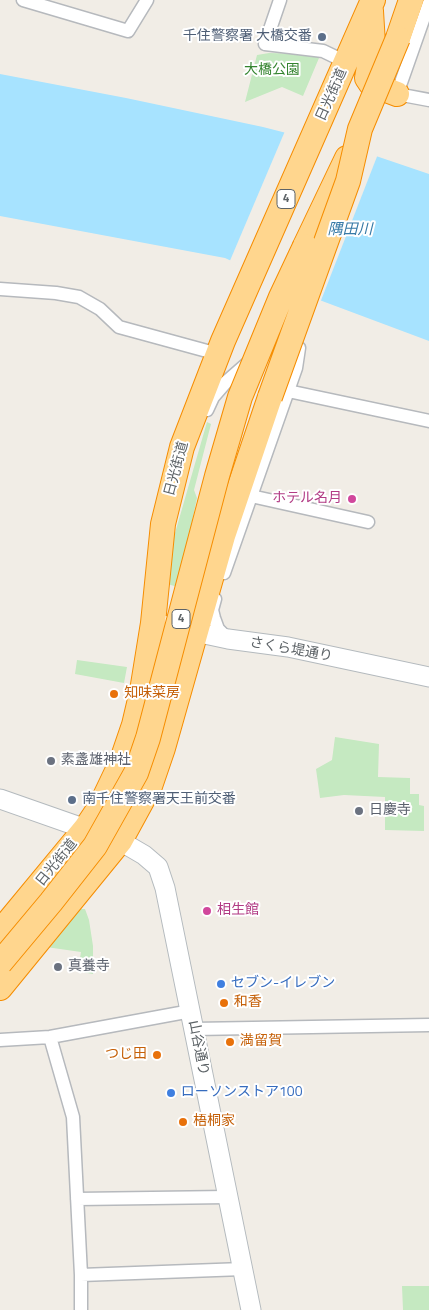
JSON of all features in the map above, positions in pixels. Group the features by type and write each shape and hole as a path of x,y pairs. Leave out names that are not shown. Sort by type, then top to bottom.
{"highway":[{"name":"日光街道","path":"0,963 95,846 120,805 136,773 148,738 217,476 240,397 281,297 360,129 398,38 411,0"},
{"name":"日光街道","path":"0,932 86,828 100,807 121,763 134,725 153,623 163,524 182,447 248,283 372,3"},
{"path":"372,3 373,44 368,78 370,84 397,94"},
{"name":"日光街道","path":"0,988 120,841 136,815 159,761 239,482 279,394 348,181 360,129"}],"main road":[{"name":"さくら堤通り","path":"153,623 228,639 288,647 429,677"},
{"name":"山谷通り","path":"0,799 120,841 144,855 158,867 165,888 251,1310"}],"street":[{"path":"23,0 128,31 147,0"},
{"path":"280,0 265,44 323,51 346,62"},
{"path":"429,3 397,94 429,100"},
{"path":"0,289 56,293 79,297 100,309 110,321 119,326 218,354"},
{"path":"182,447 199,427 213,397 226,382 265,348 285,342 293,344 300,350 279,394 251,496 212,610 217,626 228,639"},
{"path":"279,394 429,421"},
{"path":"251,496 368,522"},
{"path":"0,1040 50,1037 192,1020 429,1025"},
{"path":"50,1037 73,1117 78,1199 81,1310"},
{"path":"78,1199 227,1196"},
{"path":"81,1275 243,1269"}],"green space":[{"name":"大橋公園","path":"269,53 307,54 319,58 303,96 282,87 245,102 257,55"},
{"path":"207,422 211,424 194,490 197,498 178,587 167,584 171,547"},
{"path":"77,660 127,667 124,683 75,674"},
{"path":"335,737 379,744 378,777 410,778 410,794 419,794 419,805 424,806 424,831 385,830 385,797 344,795 320,798 316,769 332,760"},
{"path":"78,909 85,909 89,920 93,946 93,974 82,972 83,965 79,964 81,952 46,947"},
{"path":"402,1286 429,1286 429,1310 403,1310"}],"water":[{"name":"隅田川","path":"0,74 263,127 376,156 429,174 429,341 298,292 225,258 0,216"}],"pier":[{"path":"285,131 378,154 320,303 229,263"}],"place":[{"name":"千住警察署 大橋交番","path":"322,37"},
{"name":"ホテル名月","path":"352,499"},
{"name":"知味菜房","path":"114,694"},
{"name":"素盞雄神社","path":"51,761"},
{"name":"南千住警察署天王前交番","path":"72,800"},
{"name":"日慶寺","path":"359,811"},
{"name":"相生館","path":"207,911"},
{"name":"真養寺","path":"58,967"},
{"name":"セブン-イレブン","path":"221,984"},
{"name":"和香","path":"224,1003"},
{"name":"満留賀","path":"230,1042"},
{"name":"つじ田","path":"157,1055"},
{"name":"ローソンストア100","path":"171,1093"},
{"name":"梧桐家","path":"183,1122"}]}
